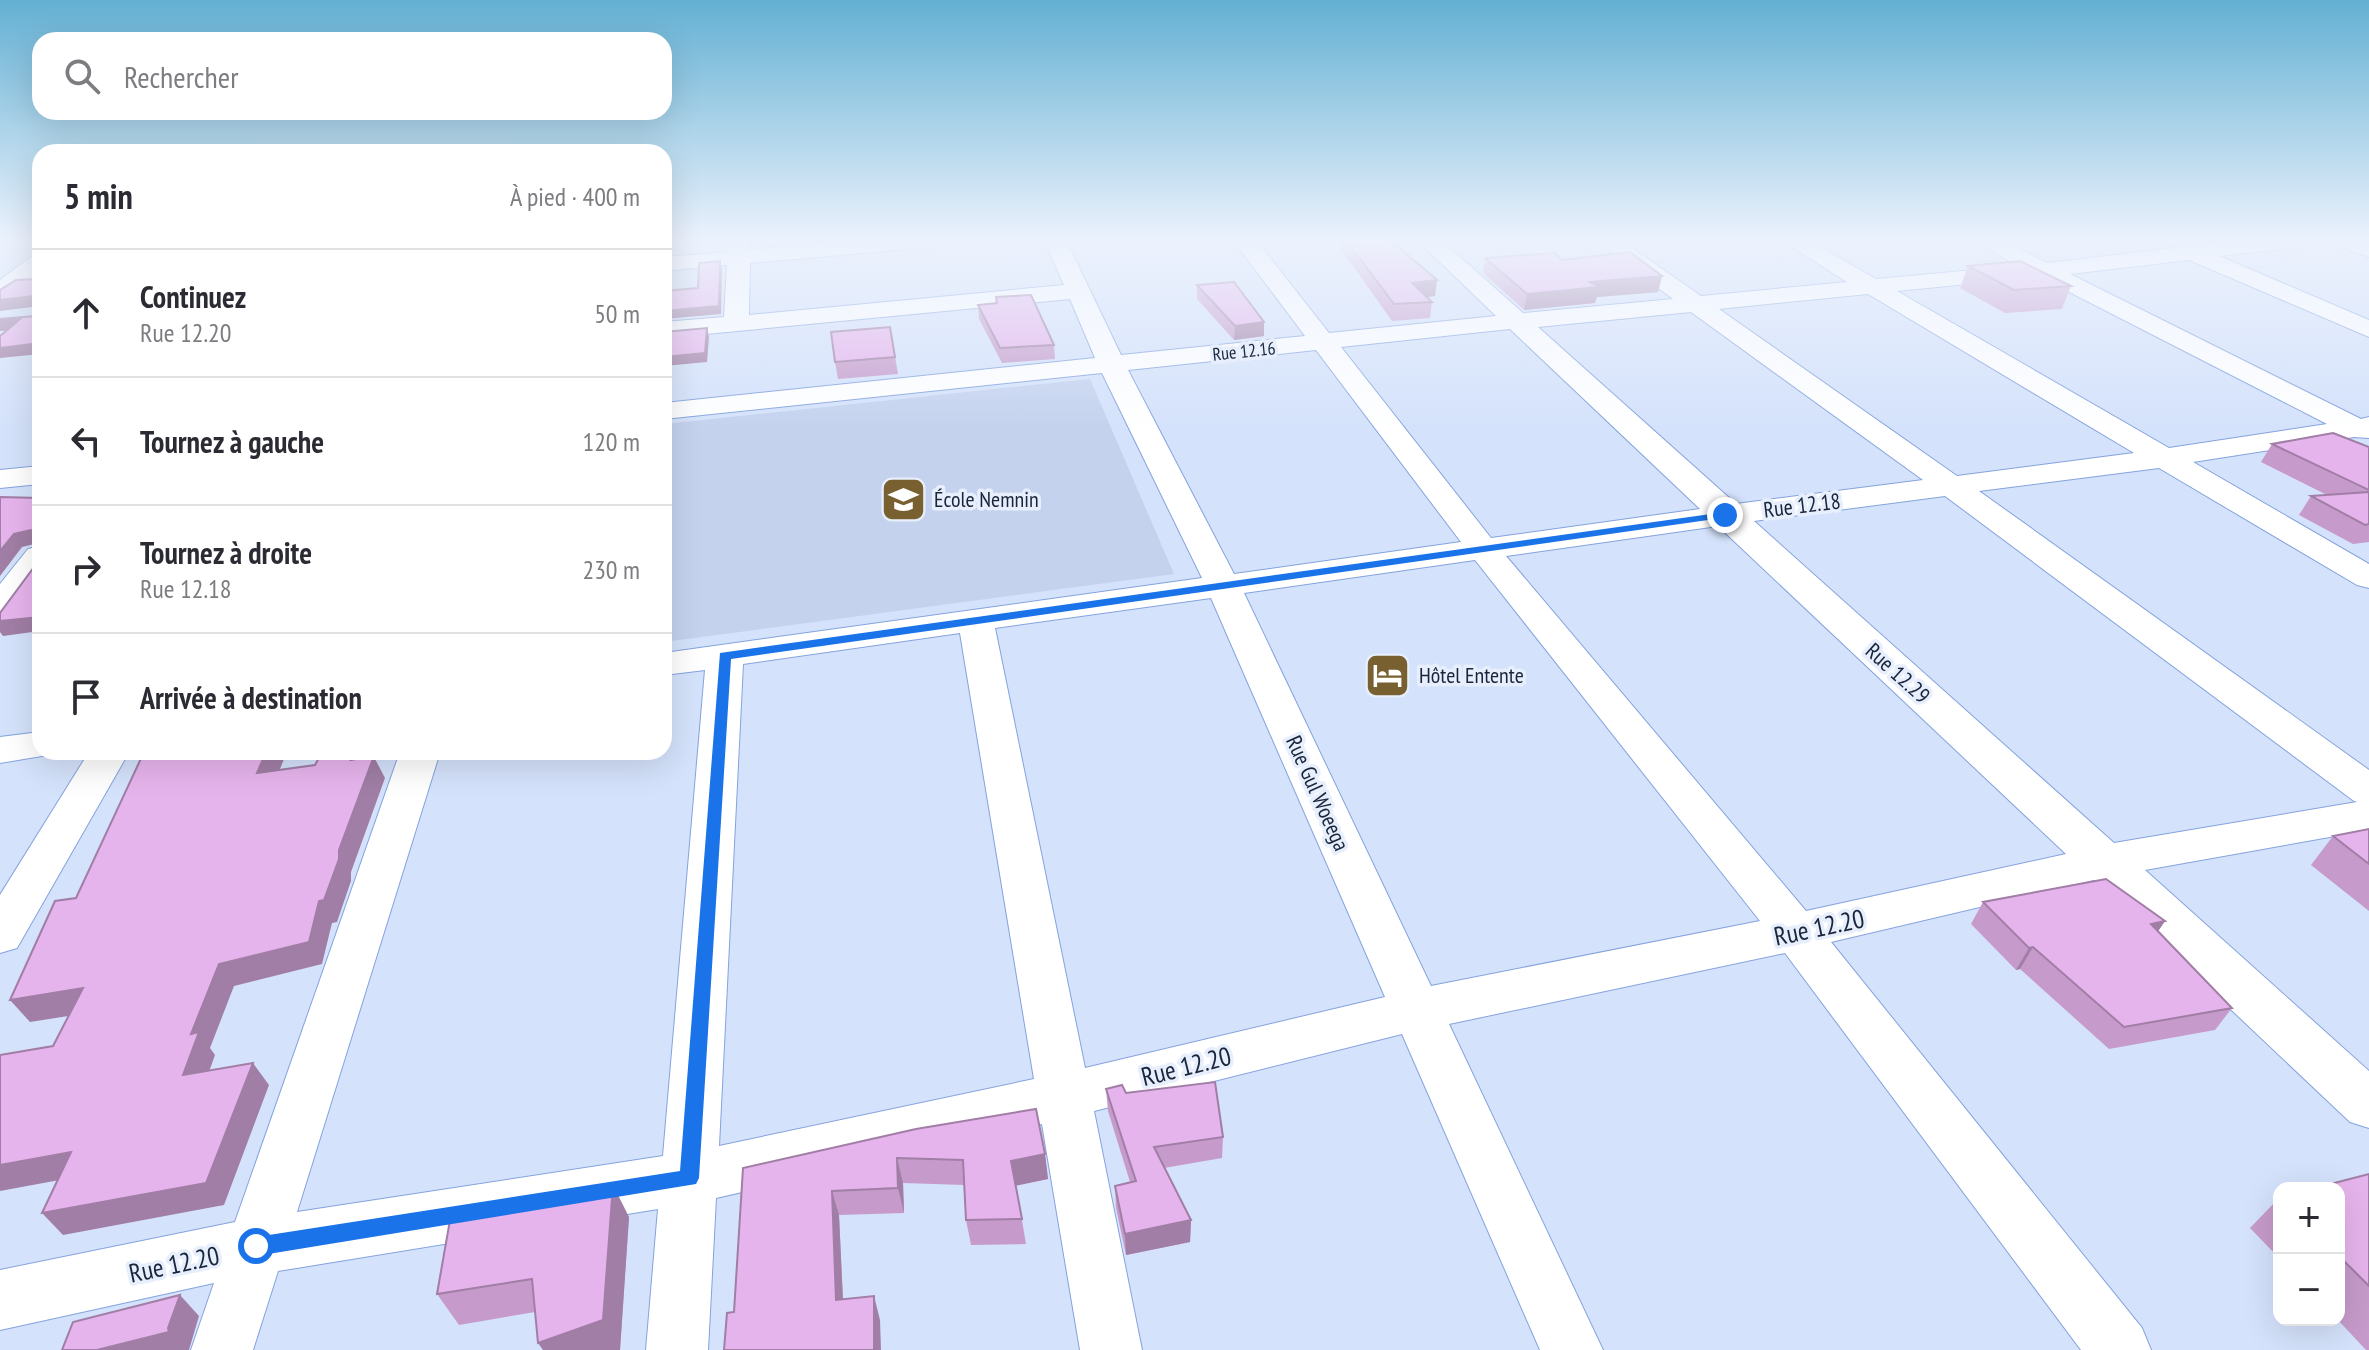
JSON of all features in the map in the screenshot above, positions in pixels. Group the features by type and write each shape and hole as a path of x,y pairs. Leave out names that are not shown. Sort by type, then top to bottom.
{"street":[{"path":"736,323 737,303"},
{"path":"672,329 951,303"},
{"name":"Rue Gul Woeega","path":"1085,303 1112,365 1223,586 1572,1350"},
{"path":"1293,303 1483,549 1796,932 2120,1350"},
{"name":"Rue 12.29","path":"1498,303 2369,1105"},
{"name":"Rue 12.16","path":"672,410 1705,303"},
{"path":"1900,303 2369,578"},
{"path":"2111,303 2365,429"},
{"path":"2308,303 2369,329"},
{"path":"1695,304 1953,487 2369,791"},
{"name":"Rue 12.18","path":"672,663 1725,515 1953,487 2365,429"},
{"path":"0,607 32,566"},
{"path":"976,622 1111,1350"},
{"path":"677,1350 725,656"},
{"path":"0,750 32,746"},
{"path":"0,935 104,760"},
{"path":"222,1350 417,760"},
{"name":"Rue 12.20","path":"0,1300 256,1246 689,1178 1063,1096 1416,1010 1796,932 2106,861 2369,815"}],"shaded area":[{"name":"École Nemnin","path":"1090,379 1174,574 672,641 672,423"}],"building":[{"path":"672,303 719,303 719,306 672,310"},
{"path":"1035,303 1054,345 1000,348 978,305"},
{"path":"1214,303 1250,303 1264,322 1235,326"},
{"path":"32,316 32,344 0,348 0,336 20,319 0,319"},
{"path":"890,327 895,357 835,362 831,332"},
{"path":"707,328 705,353 672,356 672,331"},
{"path":"2333,433 2369,447 2369,490 2272,444"},
{"path":"2369,492 2369,524 2365,525 2311,496"},
{"path":"0,497 32,498 32,531 14,534 0,551"},
{"path":"32,570 32,618 0,621 0,613"},
{"path":"140,760 263,760 257,773 315,765 318,760 373,760 324,900 319,901 309,942 219,964 191,1034 199,1032 183,1075 253,1063 206,1183 42,1213 71,1152 0,1165 0,1055 53,1046 83,988 10,1000 55,901 76,898"},
{"path":"2369,829 2369,864 2333,836"},
{"path":"2106,879 2165,921 2151,924 2232,1008 2124,1027 2033,947 2029,948 1983,902"},
{"path":"1215,1082 1223,1137 1154,1147 1191,1220 1125,1234 1115,1186 1136,1181 1106,1089 1122,1085 1126,1093"},
{"path":"1036,1109 1045,1154 1011,1161 1022,1219 966,1220 963,1160 897,1158 898,1188 832,1191 836,1300 874,1296 874,1350 724,1350 727,1313 734,1312 743,1168 916,1129"},
{"path":"2369,1174 2369,1286 2345,1262 2345,1182 2338,1182"},
{"path":"613,1185 603,1320 538,1343 532,1279 437,1294 450,1220 538,1197"},
{"path":"180,1295 169,1332 97,1350 62,1350 73,1322"}],"place":[{"name":"École Nemnin","path":"903,499"},
{"name":"Hôtel Entente","path":"1388,675"}],"route":[{"path":"256,1246 689,1178 725,656 1725,515"}]}
